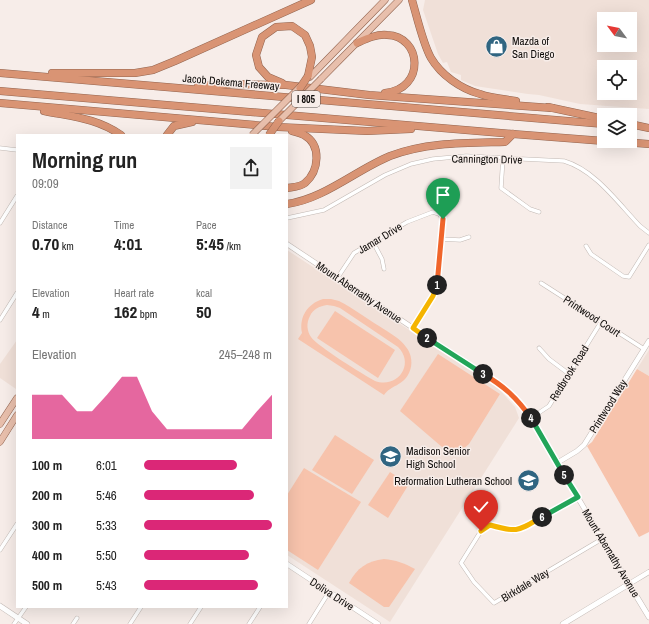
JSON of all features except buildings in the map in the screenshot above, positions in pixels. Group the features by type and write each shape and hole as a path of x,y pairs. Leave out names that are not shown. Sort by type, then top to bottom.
{"highway":[{"path":"8,74 135,73 153,70 311,0"},
{"path":"412,0 431,58 440,70 460,86 479,94 597,118"},
{"path":"286,85 268,77 260,67 256,54 262,37 276,27 292,26 304,35 310,46 312,57 309,77 300,88"},
{"path":"357,43 378,35 391,35 406,43 413,56 414,70 409,82 393,92 369,94"},
{"name":"Jacob Dekema Freeway","path":"0,73 597,123"},
{"path":"171,88 231,84 286,85 369,94 552,108"},
{"name":"I 805","path":"0,91 597,140"},
{"path":"0,103 21,106 214,121 367,131 442,128"},
{"path":"21,106 92,120 119,134"},
{"path":"167,134 174,126 182,123 214,121"},
{"path":"269,134 278,124"},
{"path":"278,124 304,134 311,141 316,152 317,160 315,169 310,177 304,184 288,188"},
{"path":"637,126 649,128"},
{"path":"288,204 315,196 389,157 419,147 443,143 505,142 513,134"},
{"path":"637,143 649,144"}],"main road":[{"path":"309,77 385,0"},
{"path":"278,124 399,0"},
{"path":"253,134 300,88"},
{"path":"0,424 16,400"},
{"path":"0,442 16,417"},
{"path":"563,624 629,584"},
{"name":"Mount Abernathy Avenue","path":"629,584 649,617"},
{"path":"0,606 27,624"}],"street":[{"path":"0,148 16,150"},
{"name":"Cannington Drive","path":"288,218 324,210 385,175 411,164 433,159 466,156 564,161 573,164 591,175 640,226 649,233"},
{"path":"503,158 501,188 530,209 540,212"},
{"path":"0,223 16,198"},
{"name":"Jamar Drive","path":"338,277 354,253 407,222 433,212 439,214 443,219 441,239"},
{"path":"413,328 436,289 438,282 441,239 460,240 469,237"},
{"path":"373,242 382,259 384,269"},
{"name":"Mount Abernathy Avenue","path":"288,245 506,389 531,418 629,584"},
{"path":"586,246 591,254 623,276 629,277 649,245"},
{"name":"Printwood Court","path":"541,283 644,349"},
{"path":"0,320 16,295"},
{"name":"Redbrook Road","path":"531,418 549,406 602,322"},
{"name":"Printwood Way","path":"557,463 584,445 649,341"},
{"path":"539,348 549,359 569,374"},
{"name":"Birkdale Way","path":"578,497 521,529 513,531 490,525 481,531 461,563 474,582 494,603 602,539"},
{"path":"0,550 16,526"},
{"name":"Doliva Drive","path":"288,565 378,624"},
{"path":"629,584 649,572"},
{"path":"309,624 329,592"},
{"path":"14,624 25,608"},
{"path":"130,624 140,608"},
{"path":"190,624 200,608"},
{"path":"250,624 259,608"},
{"path":"73,624 77,618"}],"shaded area":[{"path":"425,0 649,0 649,109 580,104 539,95 475,86 461,80 461,75 451,72 447,62 443,63 438,54 423,10"},
{"name":"Madison Senior High School","path":"288,251 498,388 515,407 519,418 390,622 288,556"},
{"path":"331,299 339,301 394,335 401,341 410,353 411,360 410,370 404,381 390,389 384,395 298,339 302,333 301,327 305,312 317,301","holes":["322,306 334,306 340,308 398,347 403,354 405,361 402,373 397,378 383,383 375,381 351,367 311,337 308,330 311,314 317,308"]},
{"path":"335,311 395,350 378,378 317,338"},
{"path":"16,341 16,389 0,378 0,364"},
{"path":"649,350 649,376 637,369"},
{"path":"438,354 500,394 469,444 461,451 442,447 400,411"},
{"path":"637,369 649,376 649,532 639,537 587,446 592,442"},
{"path":"335,435 374,460 352,494 312,470"},
{"path":"304,468 361,502 318,570 288,551 288,493"},
{"path":"390,472 409,484 388,518 368,505"},
{"path":"384,559 400,562 415,569 389,607 384,607 349,583 355,573 363,566 372,561"}],"place":[{"name":"Mazda of San Diego","path":"496,47"},
{"name":"Madison Senior High School","path":"391,457"},
{"name":"Reformation Lutheran School","path":"528,481"}],"route":[{"path":"443,219 438,282 433,296 413,328 506,389 522,406 536,425 578,497 521,529 513,531 490,525 481,531"}]}
